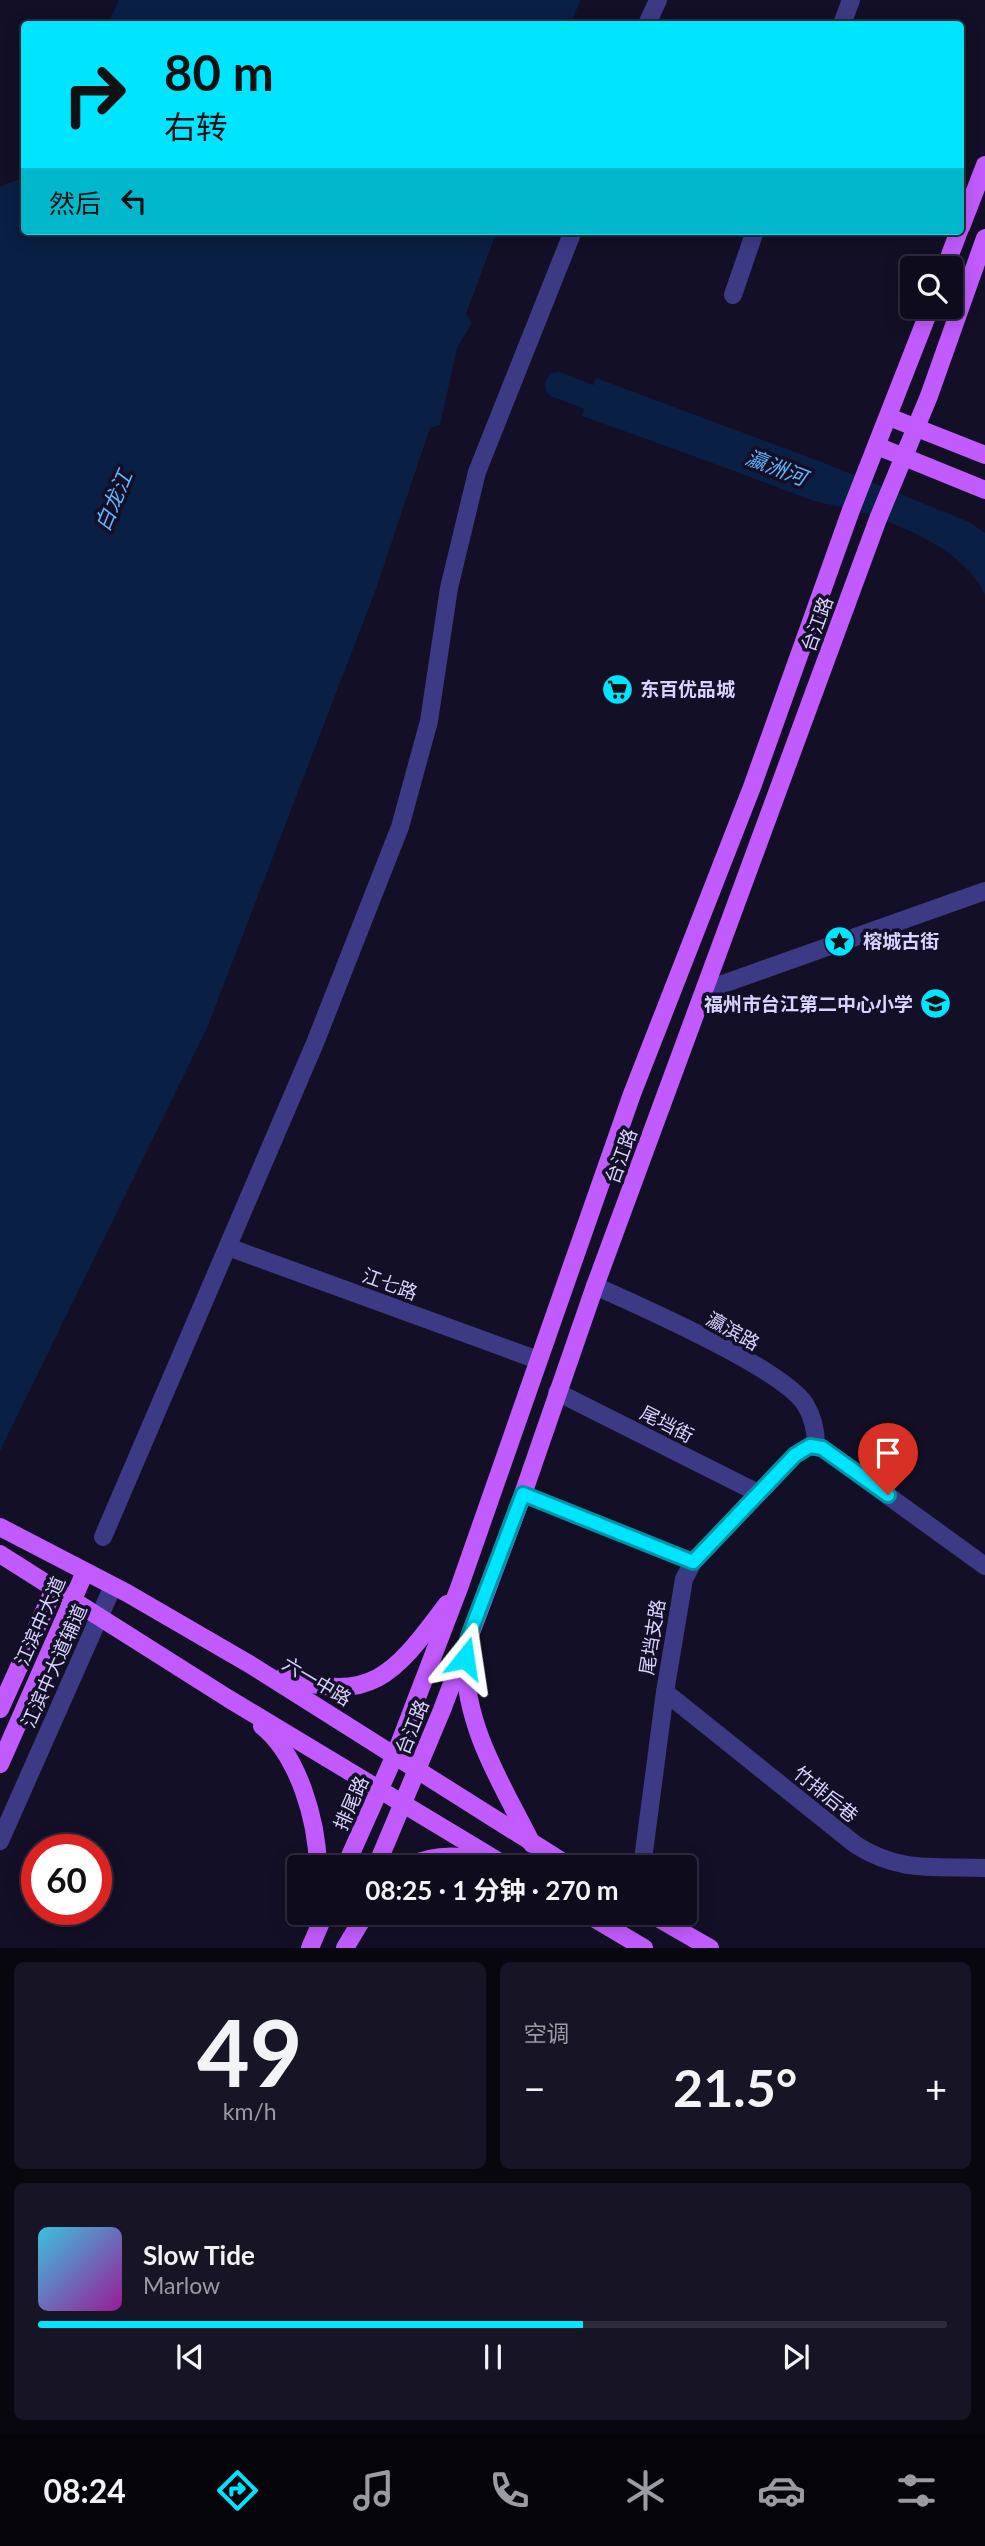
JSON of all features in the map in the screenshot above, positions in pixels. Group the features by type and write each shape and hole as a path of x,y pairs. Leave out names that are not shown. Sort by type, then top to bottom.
{"main road":[{"path":"964,218 985,164"},
{"path":"950,256 958,235"},
{"path":"904,456 985,239"},
{"path":"972,270 985,250"},
{"path":"926,319 877,446 985,490"},
{"path":"889,417 985,455"},
{"name":"台江路","path":"395,1755 459,1588 632,1094 752,787 851,510 877,446"},
{"name":"台江路","path":"402,1805 523,1494 595,1286 889,489 904,456"},
{"name":"六一中路","path":"0,1527 113,1586 251,1665 551,1855"},
{"path":"0,1553 229,1699 486,1855"},
{"name":"江滨中大道","path":"0,1765 85,1572"},
{"name":"江滨中大道","path":"0,1709 55,1587"},
{"path":"251,1665 307,1684 328,1688 377,1680 404,1658 459,1588"},
{"path":"469,1636 465,1658 466,1684 475,1724 485,1756 532,1844"},
{"path":"229,1699 272,1734 292,1767 315,1832 317,1855"},
{"name":"排尾路","path":"351,1855 395,1755"},
{"path":"381,1855 402,1805"},
{"path":"312,1943 314,1925"},
{"path":"312,1943 320,1925"},
{"path":"344,1948 353,1925"},
{"path":"344,1948 358,1925"},
{"path":"605,1925 644,1948"},
{"path":"670,1925 710,1948"}],"street":[{"path":"648,21 658,0"},
{"path":"843,21 851,0"},
{"path":"103,1537 315,1043 400,827 429,721 449,588 477,472 571,235"},
{"path":"733,295 754,235"},
{"path":"706,990 985,891"},
{"name":"江七路","path":"228,1247 538,1360"},
{"name":"瀛滨路","path":"595,1286 669,1320 787,1386 805,1405 814,1425 816,1446"},
{"name":"尾垱街","path":"557,1392 758,1493"},
{"path":"816,1446 985,1566"},
{"name":"尾垱支路","path":"644,1855 681,1589 693,1562 758,1493 795,1455 816,1446"},
{"path":"523,1494 693,1562"},
{"name":"江滨中大道辅道","path":"0,1841 113,1586"},
{"name":"竹排后巷","path":"665,1692 856,1845 877,1858 899,1865 985,1868"}],"water":[{"path":"119,0 581,0 571,21 109,21"},
{"name":"白龙江","path":"21,179 21,235 496,235 466,314 472,323 457,348 440,425 430,428 376,589 207,1028 0,1451 0,186"},
{"path":"596,378 819,461 969,522 985,533 985,595 962,564 946,551 887,521 809,499 582,416"}],"waterway":[{"name":"瀛洲河","path":"558,385 622,410"}],"place":[{"name":"东百优品城","path":"617,689"},
{"name":"榕城古街","path":"840,941"},
{"name":"福州市台江第二中心小学","path":"936,1004"}],"route":[{"path":"465,1658 469,1636 523,1494 693,1562 804,1448 822,1448 888,1495"}]}
